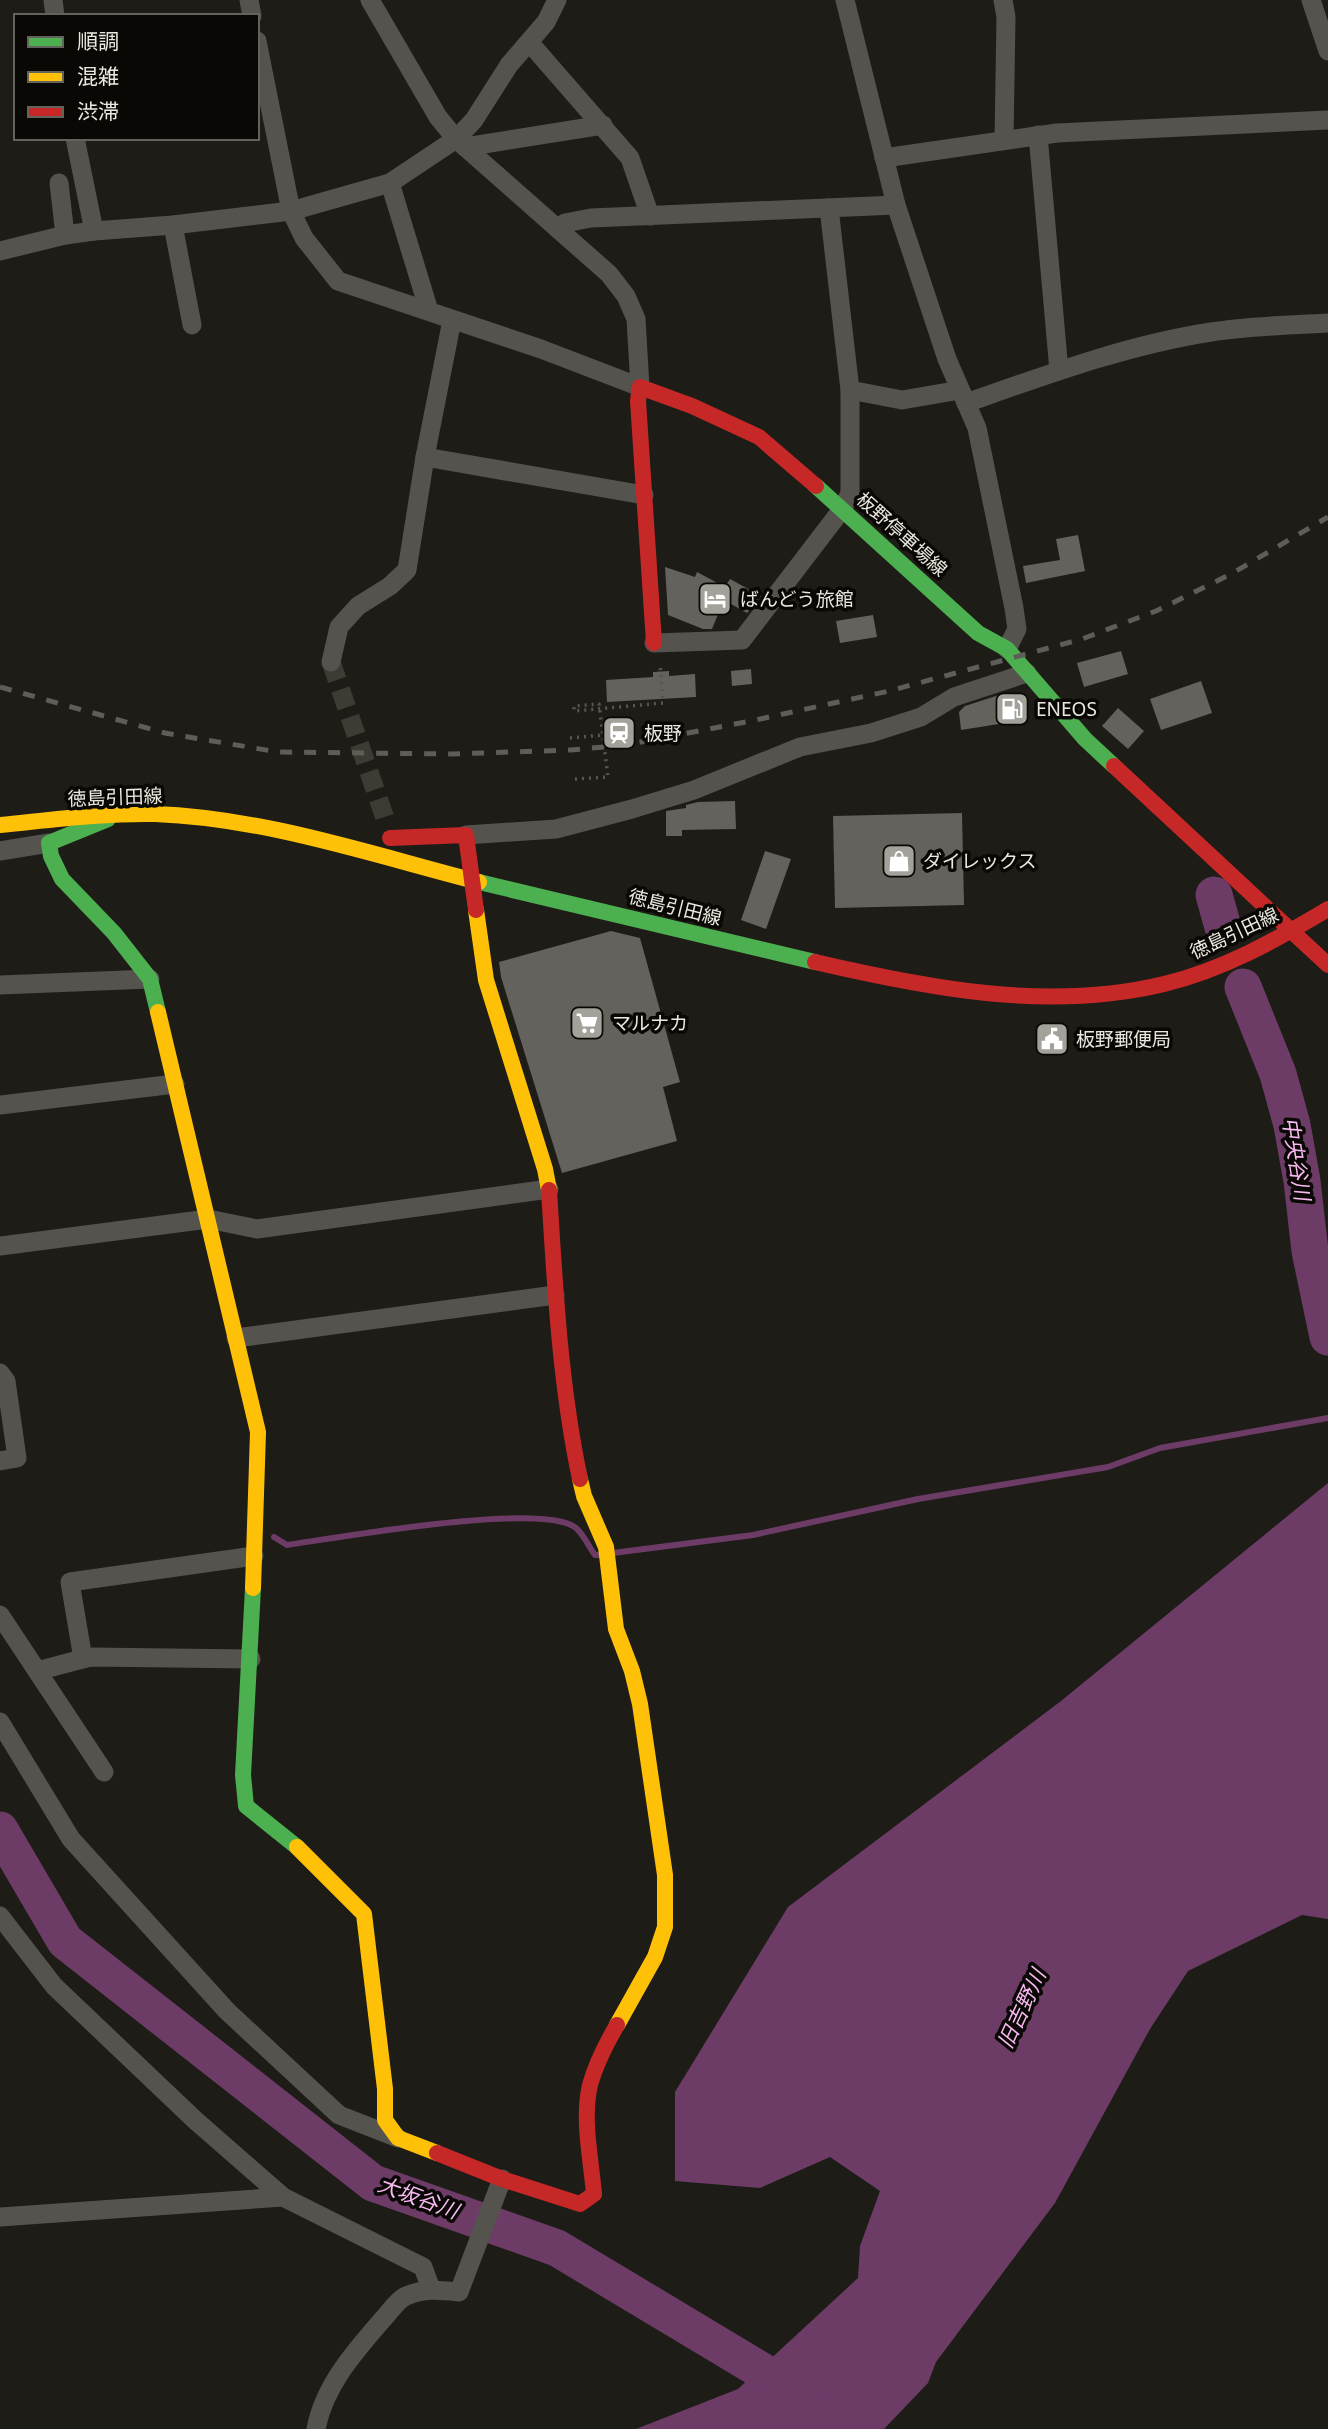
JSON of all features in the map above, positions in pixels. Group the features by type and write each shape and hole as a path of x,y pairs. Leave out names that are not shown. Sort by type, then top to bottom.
{"street":[{"path":"370,0 438,117 461,143 608,274 626,296 636,319 640,387 638,401 656,643 742,640 843,508 850,493 850,390 829,208"},
{"path":"461,143 509,65 546,22 557,0"},
{"path":"845,0 896,205 947,359 977,428 1017,629 1007,649"},
{"path":"1003,0 1006,17 1004,139"},
{"path":"1311,0 1328,51"},
{"path":"529,42 631,159 650,216"},
{"path":"259,51 291,211 304,238 338,281 541,349 640,387"},
{"path":"884,159 1038,135 1328,120"},
{"path":"0,251 65,235 94,231 291,211 390,183 461,143 603,125"},
{"path":"1038,135 1059,371"},
{"path":"75,140 94,231"},
{"path":"59,183 65,235"},
{"path":"390,183 429,311"},
{"path":"558,229 565,223 591,218 896,205"},
{"path":"173,225 192,325"},
{"path":"331,662 339,627 358,606 390,586 407,570 425,457 452,320"},
{"path":"850,390 902,400 963,397 1146,345 1212,332 1328,323"},
{"name":"板野停車場線","path":"640,387 692,406 759,437 843,508 978,633 1007,649 1085,739 1328,965"},
{"path":"425,457 644,495"},
{"path":"338,844 388,831 466,835 556,829 694,790 800,747 871,733 921,717 954,697 1027,673"},
{"path":"0,851 49,843 119,814"},
{"name":"徳島引田線","path":"0,825 119,814 178,816 274,830 884,978 947,991 1008,996 1093,996 1167,984 1219,967 1292,931 1328,909"},
{"path":"0,1722 71,1839 228,2011 339,2115 398,2138 499,2186 580,2204 594,2194 587,2115 590,2086 602,2051 655,1957 665,1927 665,1875 640,1704 632,1671 616,1629 607,1553 584,1496 573,1445 555,1295 549,1189 486,980 466,835"},
{"path":"49,843 50,853 65,884 108,927 150,979 258,1432 243,1775 246,1806 304,1853 364,1914 385,2089 385,2120 398,2138"},
{"path":"0,985 150,979"},
{"path":"0,1105 175,1084"},
{"path":"0,1246 208,1219 257,1229 549,1189"},
{"path":"236,1338 555,1295"},
{"path":"0,1373 6,1381 17,1458 0,1461"},
{"path":"83,1659 71,1582 254,1556"},
{"path":"0,1615 104,1772"},
{"path":"37,1671 90,1657 250,1659"},
{"path":"0,1916 54,1986 195,2120 283,2196 423,2267 431,2289"},
{"path":"316,2429 325,2401 359,2346 403,2297 431,2289 460,2292 499,2186"},
{"path":"0,2217 283,2196"}],"path":[{"path":"575,779 608,777 601,735 599,704 574,706 574,710 593,709 663,703 656,643"},
{"path":"570,738 601,735"}],"water":[{"name":"旧吉野川","path":"1328,1483 1328,1919 1302,1915 1188,1971 1150,2029 1055,2203 936,2362 928,2383 884,2429 636,2429 738,2389 858,2278 860,2246 880,2191 830,2157 760,2188 675,2181 675,2092 788,1907 1061,1701"}],"building":[{"path":"1078,535 1085,571 1026,583 1023,566 1060,560 1056,539"},
{"name":"ばんどう旅館","path":"665,567 695,577 697,572 725,587 730,579 761,596 747,613 724,600 712,629 703,629 668,615"},
{"path":"873,615 877,637 840,643 836,621"},
{"path":"1121,651 1128,674 1084,687 1077,663"},
{"path":"751,669 752,684 732,686 731,671"},
{"path":"669,671 669,676 695,674 696,697 607,702 606,680 653,677 653,672"},
{"path":"1201,681 1212,713 1161,730 1150,699"},
{"path":"999,695 1005,723 961,730 959,712 965,706"},
{"path":"1118,708 1144,731 1128,749 1102,726"},
{"path":"735,801 736,829 682,830 682,836 666,836 666,811 686,808 686,805 698,802"},
{"name":"ダイレックス","path":"962,813 964,905 835,908 833,816"},
{"path":"765,851 791,859 766,929 741,920"},
{"name":"マルナカ","path":"611,931 640,938 680,1082 663,1087 677,1141 562,1173 501,977 499,962"}],"waterway":[{"name":"中央谷川","path":"1214,895 1223,927"},
{"name":"中央谷川","path":"1243,987 1278,1074 1292,1125 1310,1251 1328,1337"},
{"path":"613,1553 753,1535 918,1499 1108,1467 1160,1448 1328,1418"},
{"path":"274,1537 287,1545 391,1529 524,1518 556,1521 576,1528 595,1555 599,1555"},
{"name":"大坂谷川","path":"0,1830 65,1941 373,2183 557,2248 802,2395"}],"tunnel":[{"path":"331,662 387,824"}],"railway":[{"path":"0,687 165,733 278,752 452,754 571,750 625,745 889,691 1082,639 1156,611 1231,574 1328,517"}],"traffic: fast":[{"path":"816,486 978,633 1007,649 1085,739 1114,766"},
{"path":"108,819 49,843 51,856 62,879 114,933 150,979 158,1012"},
{"path":"479,882 815,962"},
{"path":"253,1588 243,1775 246,1806 297,1847"}],"traffic: slow":[{"path":"0,825 116,815 196,817 318,839 479,882"},
{"path":"476,910 486,980 545,1169 549,1190"},
{"path":"158,1012 258,1432 253,1588"},
{"path":"580,1479 584,1496 606,1547 616,1629 632,1671 640,1704 665,1875 665,1927 655,1957 617,2025"},
{"path":"297,1847 364,1914 385,2089 385,2120 398,2138 437,2153"}],"traffic: jam":[{"path":"654,643 638,401 640,387 692,406 759,437 816,486"},
{"path":"1114,766 1328,965"},
{"path":"390,838 466,835 476,910"},
{"path":"815,962 944,988 988,993 1077,996 1121,992 1164,984 1207,971 1269,943 1328,909"},
{"path":"549,1190 563,1372 580,1479"},
{"path":"437,2153 502,2179 580,2204 594,2194 587,2125 590,2085 617,2025"}],"place":[{"name":"ばんどう旅館","path":"715,599"},
{"name":"ENEOS","path":"1012,709"},
{"name":"板野","path":"619,733"},
{"name":"ダイレックス","path":"899,861"},
{"name":"マルナカ","path":"587,1023"},
{"name":"板野郵便局","path":"1052,1039"}]}
